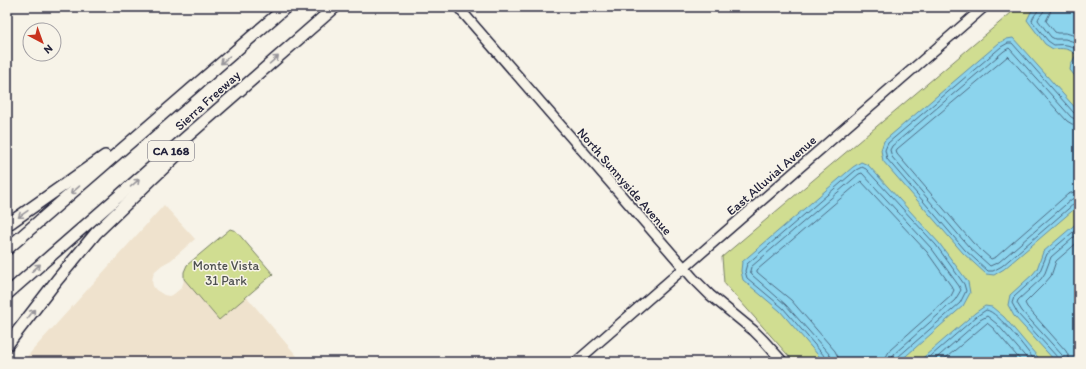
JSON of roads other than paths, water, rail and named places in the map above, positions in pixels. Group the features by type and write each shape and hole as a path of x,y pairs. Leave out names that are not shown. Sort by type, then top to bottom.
{"highway":[{"name":"Sierra Freeway","path":"7,249 286,7"},
{"name":"Sierra Freeway","path":"7,294 335,7"},
{"path":"7,345 57,280 96,233 189,144 257,74"},
{"path":"7,225 93,164 136,136"}],"street":[{"name":"North Sunnyside Avenue","path":"458,7 684,268 710,295 764,341 783,362"},
{"name":"East Alluvial Avenue","path":"576,362 984,7"}],"water":[{"path":"1037,7 1079,7 1079,81 1070,70 1071,64 1076,55 1068,50 1053,49 1045,44 1027,20 1031,12"},
{"path":"1013,38 1079,112 1079,205 1004,269 994,275 986,274 963,253 883,161 881,150 884,141 999,43"},
{"path":"861,162 868,165 939,243 968,282 970,293 963,306 899,362 824,362 780,311 743,280 741,271 742,262 853,167"},
{"path":"1079,221 1079,362 1056,362 1014,316 1008,305 1010,295 1037,269 1043,252"},
{"path":"985,306 992,307 1004,317 1042,362 918,362 975,313"}],"park label":[{"name":"Monte Vista 31 Park","path":"226,272"}]}
